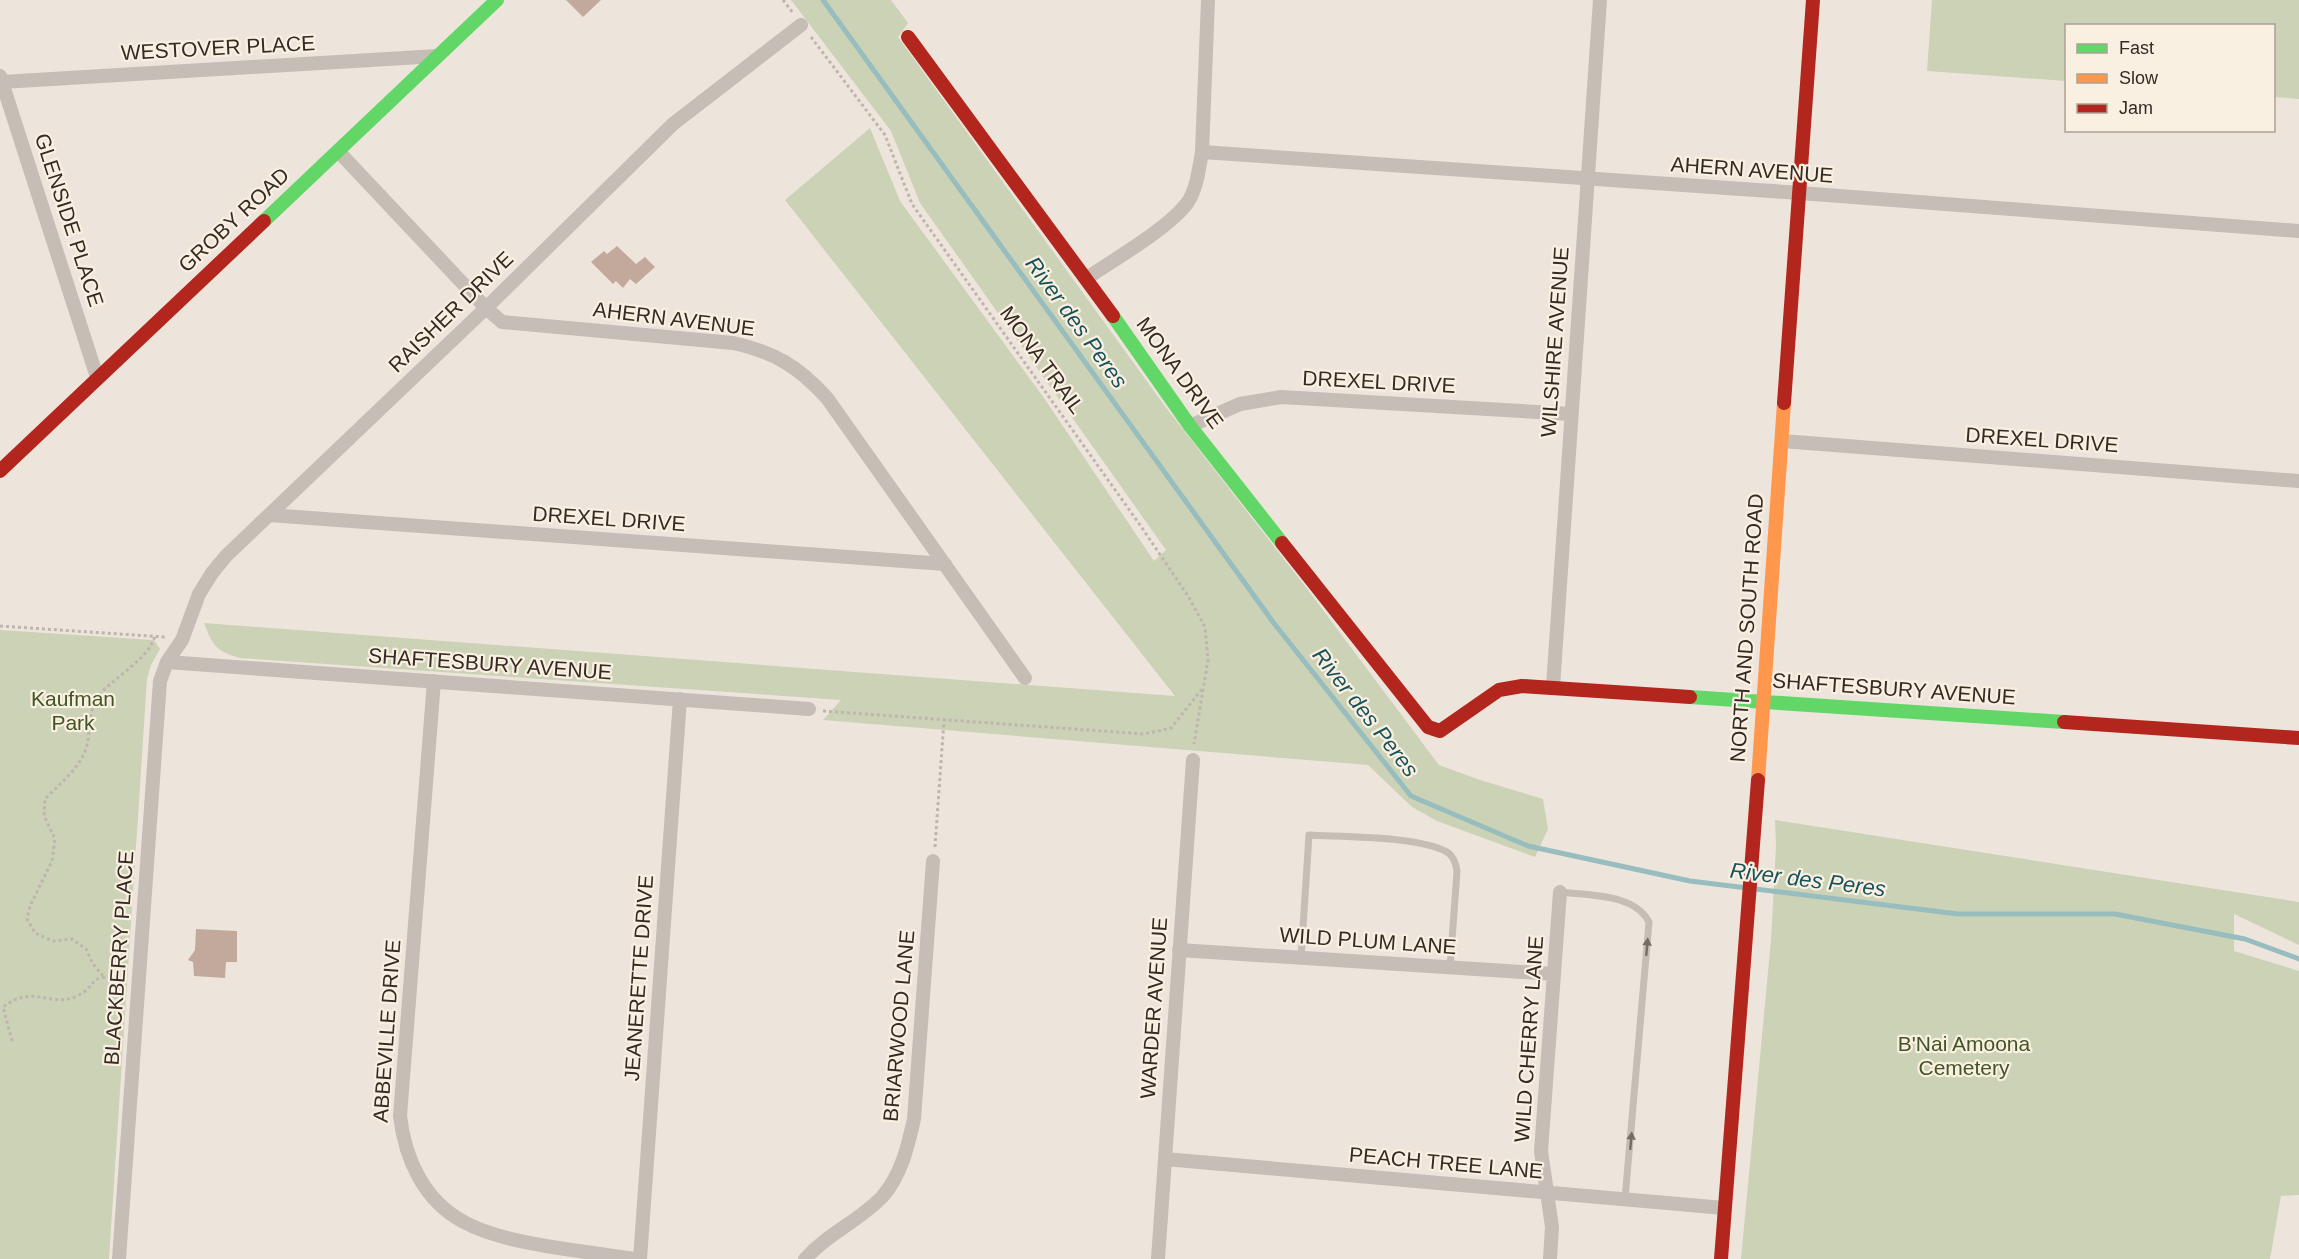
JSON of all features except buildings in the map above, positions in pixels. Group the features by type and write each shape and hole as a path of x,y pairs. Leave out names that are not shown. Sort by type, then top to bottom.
{"street":[{"name":"GROBY ROAD","path":"0,471 497,0"},
{"path":"1087,278 1139,243 1170,219 1188,201 1198,175 1202,152 1208,0"},
{"name":"WILSHIRE AVENUE","path":"1553,687 1600,0"},
{"name":"NORTH AND SOUTH ROAD","path":"1721,1259 1748,915 1813,0"},
{"name":"RAISHER DRIVE","path":"167,662 182,640 199,594 226,556 486,308 673,124 801,25"},
{"name":"MONA DRIVE","path":"908,38 1087,278 1190,426 1428,727"},
{"name":"WESTOVER PLACE","path":"1,79 437,56"},
{"name":"GLENSIDE PLACE","path":"1,79 97,377"},
{"name":"AHERN AVENUE","path":"338,151 486,308 502,322 733,343 759,348 787,361 812,381 827,398 1025,678"},
{"name":"AHERN AVENUE","path":"1202,152 2299,231"},
{"name":"DREXEL DRIVE","path":"1190,426 1240,404 1281,397 1571,414"},
{"name":"DREXEL DRIVE","path":"1782,441 2299,481"},
{"name":"DREXEL DRIVE","path":"269,515 945,564"},
{"name":"SHAFTESBURY AVENUE","path":"167,662 809,710"},
{"name":"BLACKBERRY PLACE","path":"118,1259 160,681 167,662"},
{"name":"ABBEVILLE DRIVE","path":"434,681 400,1116 406,1150 419,1179 430,1195 462,1222 483,1231 523,1241 634,1259"},
{"name":"SHAFTESBURY AVENUE","path":"1428,727 1440,731 1498,690 1522,686 2299,738"},
{"name":"JEANERETTE DRIVE","path":"640,1259 680,699"},
{"name":"WARDER AVENUE","path":"1158,1259 1193,760"},
{"name":"BRIARWOOD LANE","path":"805,1259 825,1239 882,1197 896,1176 907,1148 914,1119 933,861"},
{"name":"WILD CHERRY LANE","path":"1550,1259 1552,1227 1541,1151 1560,892"},
{"name":"WILD PLUM LANE","path":"1179,950 1554,974"},
{"name":"PEACH TREE LANE","path":"1165,1159 1724,1208"}],"lane":[{"path":"1301,958 1309,835 1420,842 1448,852 1455,861 1457,871 1450,968"},
{"path":"1560,892 1621,900 1644,912 1649,922 1625,1199"}],"path":[{"name":"MONA TRAIL","path":"783,0 885,135 912,204 1140,525 1205,627 1208,660 1193,760"},
{"path":"0,626 155,636 182,640"},
{"path":"103,976 93,964 86,949 72,939 53,941 35,933 27,919 30,906 52,861 54,850 55,839 44,816 45,799 80,763 87,746 90,717 97,699 150,647 155,636"},
{"path":"809,710 1154,733 1171,728 1203,687"},
{"path":"933,861 944,720"},
{"path":"12,1041 1,1008 22,996 62,999 74,997 103,976 138,983"}],"green space":[{"path":"791,0 891,0 908,23 898,37 1164,405 1308,590 1439,765 1543,799 1548,829 1535,857 1437,821 1412,807 1368,765 823,720 841,700 240,658 216,647 204,623 1175,696 785,200 870,128 900,201 1044,398 1154,561 1166,550 920,203 891,131"},
{"path":"1932,0 2299,0 2299,99 2275,97 2275,24 2065,24 2065,81 1927,71"},
{"name":"Kaufman Park","path":"0,630 154,640 160,649 151,665 147,679 109,1259 0,1259"},
{"name":"B'Nai Amoona Cemetery","path":"1775,820 2299,902 2299,945 2234,914 2234,951 2299,971 2299,1195 2281,1196 2270,1259 1741,1259 1771,940 1776,846"}],"waterway":[{"name":"River des Peres","path":"823,0 1273,622 1411,796 1528,846 1690,881 1958,914 2115,914 2245,939 2299,959"}],"traffic: fast":[{"path":"264,221 497,0"},
{"path":"1113,316 1190,426 1282,543"},
{"path":"1690,697 2064,722"}],"traffic: slow":[{"path":"1758,780 1784,403"}],"traffic: jam":[{"path":"1784,403 1813,0"},
{"path":"908,37 1113,316"},
{"path":"0,471 264,221"},
{"path":"1282,543 1428,727 1440,731 1499,690 1522,686 1690,697"},
{"path":"2064,722 2299,738"},
{"path":"1721,1259 1758,780"}]}
